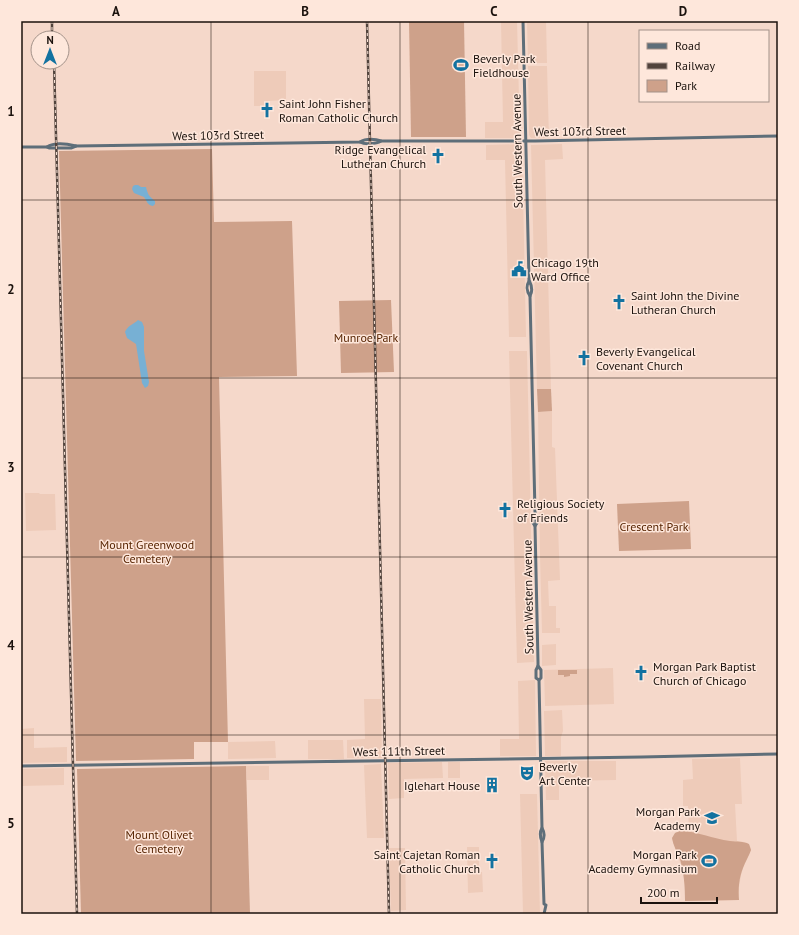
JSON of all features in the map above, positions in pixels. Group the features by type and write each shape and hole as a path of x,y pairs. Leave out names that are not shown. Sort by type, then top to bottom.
{"main road":[{"name":"South Western Avenue","path":"523,21 530,280 532,292 530,296 535,515 537,523 535,526 538,666 541,670 541,678 539,680 542,828 544,831 544,838 542,842 544,904 542,909 544,913"},
{"name":"West 103rd Street","path":"21,147 47,146 55,144 70,144 76,146 360,142 363,140 526,141 778,136"},
{"name":"West 111th Street","path":"21,766 778,754"}],"shaded area":[{"path":"501,21 517,21 520,138 485,138 485,122 503,122"},
{"path":"527,21 546,21 547,63 528,63"},
{"path":"528,66 547,66 549,138 531,138 529,135"},
{"path":"254,71 286,71 286,100 268,101 268,106 254,106"},
{"path":"522,144 526,337 509,337 505,160 486,160 486,145"},
{"path":"562,144 563,159 545,160 551,389 537,389 531,145"},
{"path":"509,351 527,351 534,662 517,663"},
{"path":"552,411 552,447 555,448 560,580 548,581 549,606 556,606 556,628 560,628 560,633 542,633 538,412"},
{"path":"25,493 55,494 56,530 26,531"},
{"path":"556,644 556,665 542,666 542,645"},
{"path":"613,668 614,704 545,706 544,670"},
{"path":"535,680 536,756 500,756 500,739 519,739 518,681"},
{"path":"364,699 381,699 382,758 347,758 347,740 365,739"},
{"path":"562,710 563,731 561,737 561,756 545,756 544,711"},
{"path":"34,728 34,748 67,747 67,762 21,763 21,729"},
{"path":"308,740 343,740 344,759 308,759"},
{"path":"275,741 276,758 228,759 228,742"},
{"name":"Morgan Park Academy","path":"740,758 742,804 735,804 737,841 747,843 751,850 741,875 739,900 685,901 684,877 672,839 676,832 689,832 688,806 683,806 683,780 693,779 692,759"},
{"path":"545,761 616,761 616,780 559,781 559,800 546,800"},
{"path":"442,762 443,778 404,779 404,798 389,799 388,763"},
{"path":"448,762 460,762 460,778 448,778"},
{"path":"381,764 384,838 367,838 364,765"},
{"path":"246,766 269,766 269,780 247,780"},
{"path":"64,768 64,785 21,786 21,769"},
{"path":"520,794 537,794 540,914 523,914"},
{"path":"467,847 479,847 479,872 482,872 483,892 468,893"},
{"path":"389,848 405,848 406,910 391,911"}],"green space":[{"path":"409,21 464,21 466,137 411,137"},
{"name":"Mount Greenwood Cemetery","path":"212,149 214,222 292,221 297,376 219,377 228,742 194,742 194,759 76,761 59,151"},
{"name":"Munroe Park","path":"391,300 394,372 341,373 339,301"},
{"path":"537,389 551,389 552,411 538,412"},
{"name":"Crescent Park","path":"689,501 691,549 619,551 617,504"},
{"path":"558,670 577,670 577,674 570,674 570,676 564,677 564,675 558,675"},
{"name":"Mount Olivet Cemetery","path":"246,766 250,914 81,914 77,769"},
{"path":"680,831 693,832 724,840 749,844 751,850 741,876 739,900 685,901 680,859 672,838 675,833"}],"water":[{"path":"135,185 146,187 147,192 155,201 153,206 148,204 144,197 134,193 132,189"},
{"path":"138,320 142,322 144,327 144,351 149,382 148,386 145,388 142,383 136,344 127,338 125,332"}],"railway":[{"path":"52,21 52,30"},
{"path":"367,21 389,914"},
{"path":"54,70 77,914"}],"place":[{"name":"Beverly Park Fieldhouse","path":"461,65"},
{"name":"Saint John Fisher Roman Catholic Church","path":"267,110"},
{"name":"Ridge Evangelical Lutheran Church","path":"438,156"},
{"name":"Chicago 19th Ward Office","path":"519,269"},
{"name":"Saint John the Divine Lutheran Church","path":"619,302"},
{"name":"Beverly Evangelical Covenant Church","path":"584,358"},
{"name":"Religious Society of Friends","path":"505,510"},
{"name":"Morgan Park Baptist Church of Chicago","path":"641,673"},
{"name":"Beverly Art Center","path":"527,773"},
{"name":"Iglehart House","path":"492,785"},
{"name":"Morgan Park Academy","path":"712,818"},
{"name":"Saint Cajetan Roman Catholic Church","path":"492,861"},
{"name":"Morgan Park Academy Gymnasium","path":"709,861"}]}
